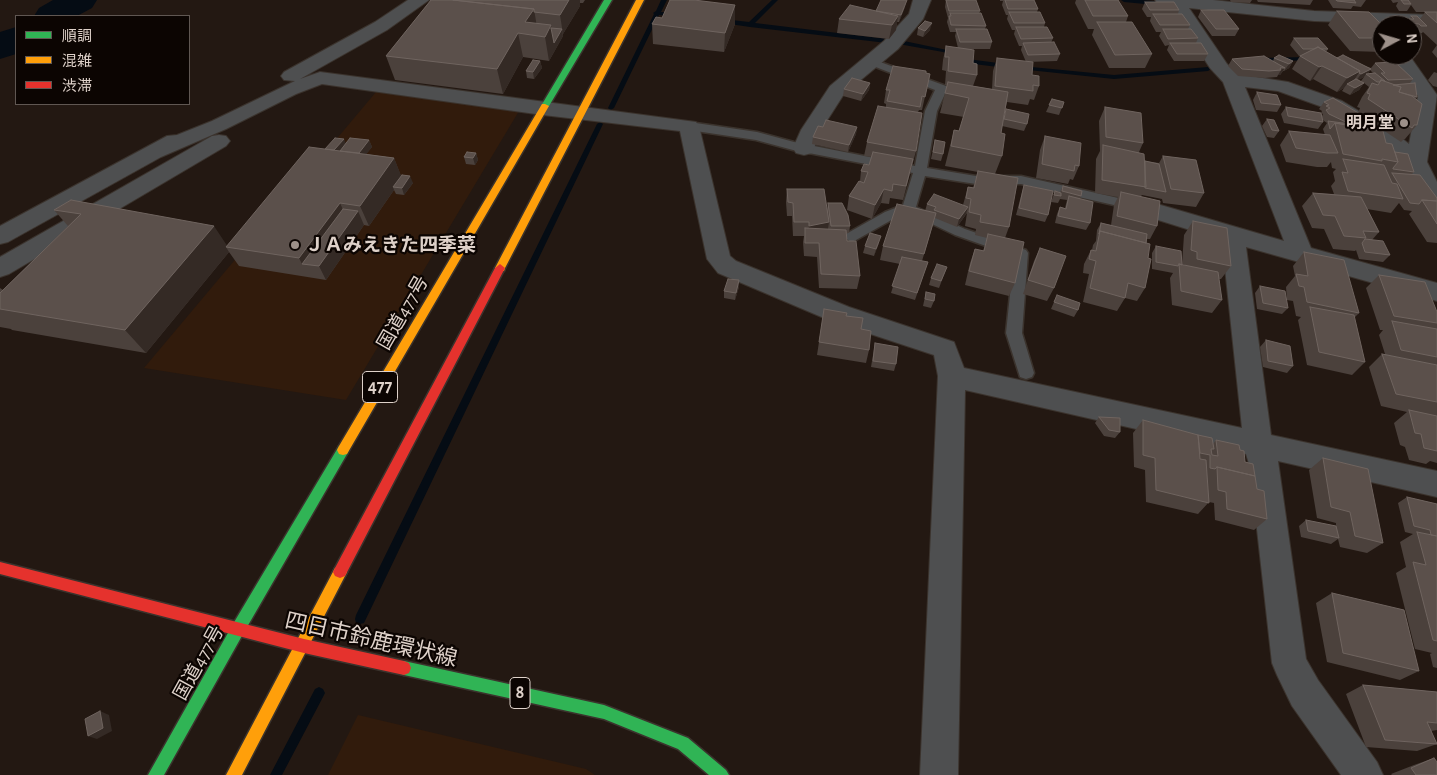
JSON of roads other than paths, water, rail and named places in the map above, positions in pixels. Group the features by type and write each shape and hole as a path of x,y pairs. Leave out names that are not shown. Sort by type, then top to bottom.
{"main road":[{"name":"国道477号","path":"156,775 238,629 608,0"},
{"path":"234,775 304,646 640,0"},
{"name":"四日市鈴鹿環状線","path":"0,568 304,646 604,712 683,743 721,775"}],"street":[{"path":"0,236 158,151 202,122 309,68 420,0"},
{"path":"804,148 811,130 837,90 894,42 917,15 922,0"},
{"path":"1373,0 1378,15"},
{"path":"1171,1 1372,22"},
{"path":"1171,1 1220,68 1231,79 1302,255"},
{"path":"1422,21 1437,20"},
{"path":"1406,65 1428,96 1431,126 1416,162"},
{"path":"158,151 219,125 289,90 320,78 543,110 689,126 719,258 727,267 840,314 945,349 952,376 939,775"},
{"path":"0,268 328,78"},
{"path":"1231,79 1281,86 1335,105 1387,137 1416,162 1423,180 1437,196"},
{"path":"1148,208 1232,235 1437,292"},
{"path":"1232,235 1258,444 1265,467 1289,663 1305,693 1364,775"},
{"path":"952,376 1437,484"}],"lane":[{"path":"872,62 960,95"},
{"path":"909,208 920,171 931,111 942,88"},
{"path":"689,126 757,136 804,148 920,171 976,180 1022,180 1148,208"},
{"path":"851,236 890,215 909,208 960,232 1021,253 1014,333 1026,373"}],"waterway":[{"path":"54,15 79,0"},
{"path":"658,13 664,0"},
{"path":"751,24 775,0"},
{"path":"1124,0 1156,3"},
{"path":"611,108 658,13"},
{"path":"658,13 676,15"},
{"path":"723,21 751,24"},
{"path":"751,24 904,43 945,51 974,62 1006,66"},
{"path":"0,48 15,39"},
{"path":"1259,60 1309,59"},
{"path":"1021,68 1114,77 1208,69"},
{"path":"360,619 600,124"},
{"path":"276,775 319,693"}],"place":[{"name":"明月堂","path":"1404,123"},
{"name":"ＪＡみえきた四季菜","path":"295,245"}]}
